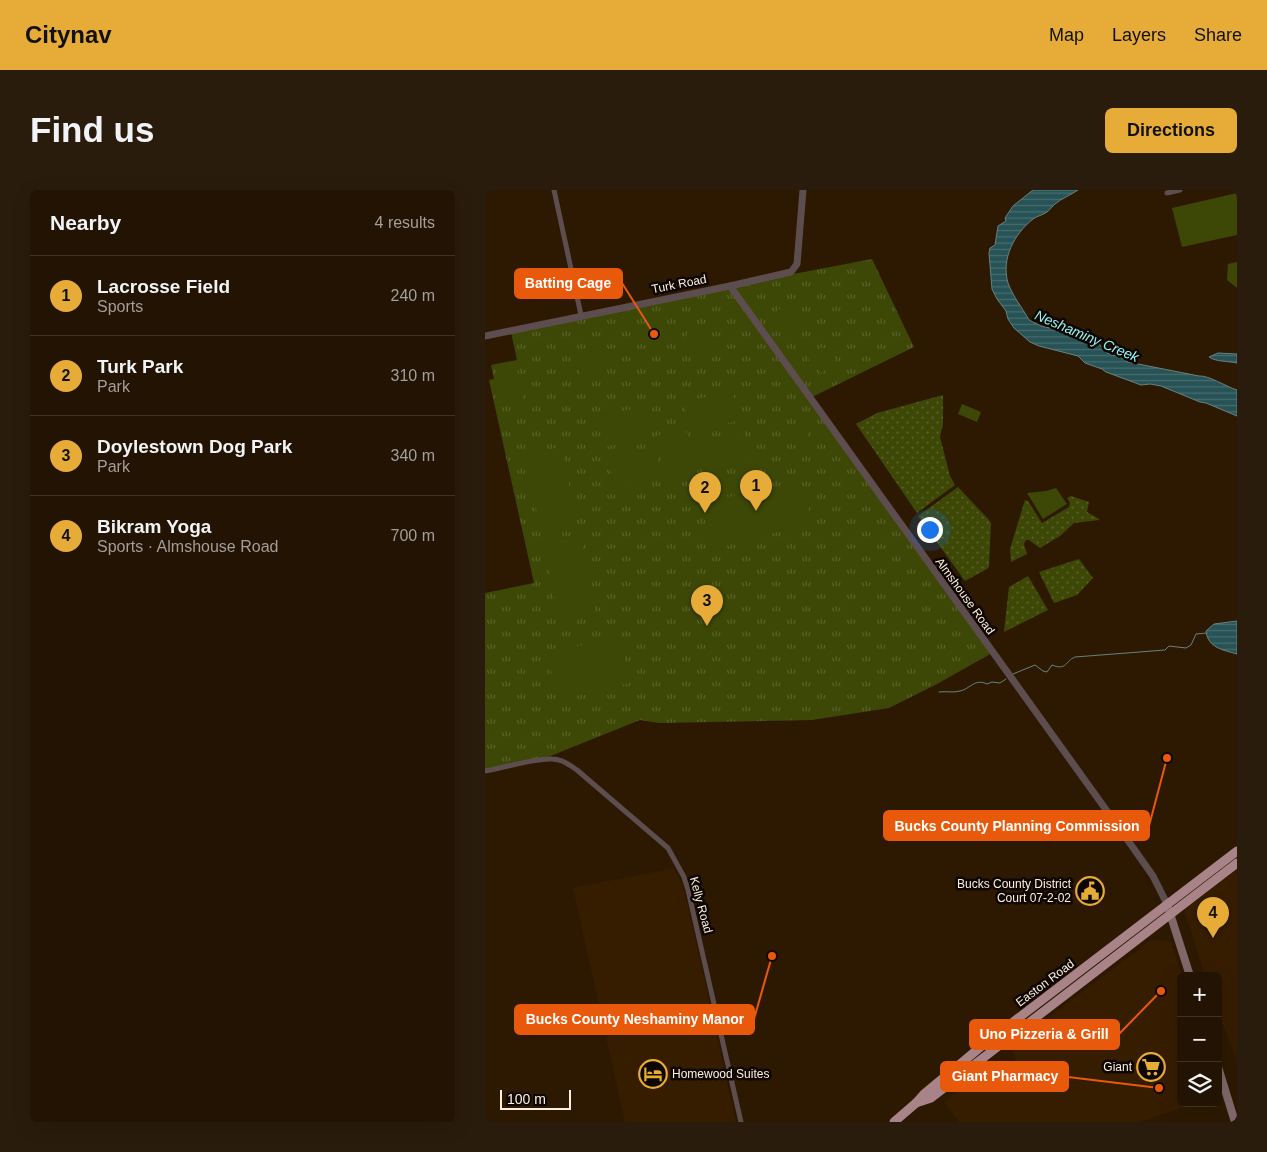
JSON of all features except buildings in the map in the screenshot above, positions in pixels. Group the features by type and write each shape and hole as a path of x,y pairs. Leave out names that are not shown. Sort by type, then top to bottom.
{"highway":[{"path":"1169,909 1237,851"},
{"path":"1169,909 1237,863"},
{"name":"Easton Road","path":"894,1122 916,1104 924,1094 983,1045 1169,909"}],"main road":[{"name":"Almshouse Road","path":"1169,909 1189,972"},
{"path":"1222,1080 1235,1122"}],"street":[{"path":"554,190 581,315"},
{"path":"731,286 791,272 797,264 803,190"},
{"path":"1167,193 1180,190"},
{"name":"Turk Road","path":"485,336 731,286"},
{"name":"Almshouse Road","path":"731,286 1153,876 1169,909"},
{"name":"Kelly Road","path":"485,771 543,759 564,762 577,770 668,848 684,877 688,890 741,1122"}],"shaded area":[{"path":"674,868 686,898 736,1122 625,1122 573,888"},
{"path":"1237,870 1237,1060 1222,1023 1222,972 1204,972 1184,910"},
{"path":"1151,940 1171,941 1181,972 1177,972 1177,1107 1184,1107 1139,1122 959,1122 944,1102 988,1067 1008,1091 1024,1086 1011,1046"}],"green space":[{"path":"1237,193 1237,235 1182,247 1172,208"},
{"path":"872,259 914,347 810,398 992,653 889,708 812,720 659,723 640,720 543,759 485,771 485,593 534,583 489,380 494,379 491,365 517,360 511,332 730,286"},
{"path":"1237,262 1237,288 1227,280 1228,264"},
{"path":"788,302 798,306 802,311 801,323 791,329 786,329 777,311"},
{"path":"707,326 713,348 697,353 688,344 687,332"},
{"path":"821,348 831,353 835,364 821,373 809,360 811,353"},
{"path":"605,350 607,364 604,374 595,380 582,384 577,355"},
{"path":"517,369 520,385 498,389 494,374"},
{"path":"520,386 523,399 497,405 495,391"},
{"path":"732,390 740,420 692,432 684,403"},
{"path":"943,395 943,424 940,437 950,476 955,485 917,513 856,424 877,413"},
{"path":"962,404 981,412 977,422 958,414"},
{"path":"645,406 652,435 605,447 597,417"},
{"path":"802,420 812,424 807,438 797,435"},
{"path":"685,428 698,475 669,483 656,436"},
{"path":"743,431 751,461 703,474 695,444"},
{"path":"561,447 578,529 542,536 525,455"},
{"path":"655,448 663,478 615,489 608,459"},
{"path":"798,480 813,522 714,549 699,501 762,491"},
{"path":"958,487 991,523 989,567 965,581 918,516"},
{"path":"1056,488 1067,504 1043,519 1027,493"},
{"path":"1071,496 1089,502 1087,512 1099,520 1074,523 1060,536 1040,548 1026,540 1024,544 1027,554 1011,562 1010,549 1025,500 1028,501 1042,523 1069,507 1070,503 1067,498"},
{"path":"580,534 596,615 559,622 543,542"},
{"path":"1079,559 1093,578 1077,595 1054,603 1039,572"},
{"path":"1028,576 1048,610 1004,632 1009,587"},
{"path":"620,637 630,683 558,700 547,653"}],"water":[{"path":"1033,190 1078,190 1026,225 1011,248 1006,265 1008,283 1029,320 1041,326 1093,341 1099,344 1107,353 1128,362 1207,377 1237,390 1237,416 1161,386 1141,385 1106,372 1085,363 1078,356 1039,346 1030,342 1014,328 992,289 989,253 990,248 995,245 998,226 1006,221 1005,218 1013,206"},
{"path":"1218,353 1237,354 1237,363 1219,361 1209,357"},
{"path":"1237,621 1237,654 1213,645 1207,637 1206,631 1214,624"}],"waterway":[{"path":"1013,674 1035,665 1047,672 1052,665 1061,667 1075,657 1165,650 1169,646 1186,648 1191,645 1196,634 1207,633"},
{"path":"939,692 957,692 979,682 987,684 992,682 1000,683 1006,679"}],"place":[{"name":"Batting Cage","path":"654,334"},
{"name":"Lacrosse Field","path":"756,511"},
{"name":"Turk Park","path":"705,513"},
{"name":"Doylestown Dog Park","path":"707,626"},
{"name":"Bucks County Planning Commission","path":"1167,758"},
{"name":"Bucks County District Court 07-2-02","path":"1090,891"},
{"name":"Bikram Yoga","path":"1213,938"},
{"name":"Bucks County Neshaminy Manor","path":"772,956"},
{"name":"Uno Pizzeria & Grill","path":"1161,991"},
{"name":"Giant","path":"1151,1067"},
{"name":"Homewood Suites","path":"653,1074"},
{"name":"Giant Pharmacy","path":"1159,1088"}],"water label":[{"name":"Neshaminy Creek","path":"1087,336"}]}
